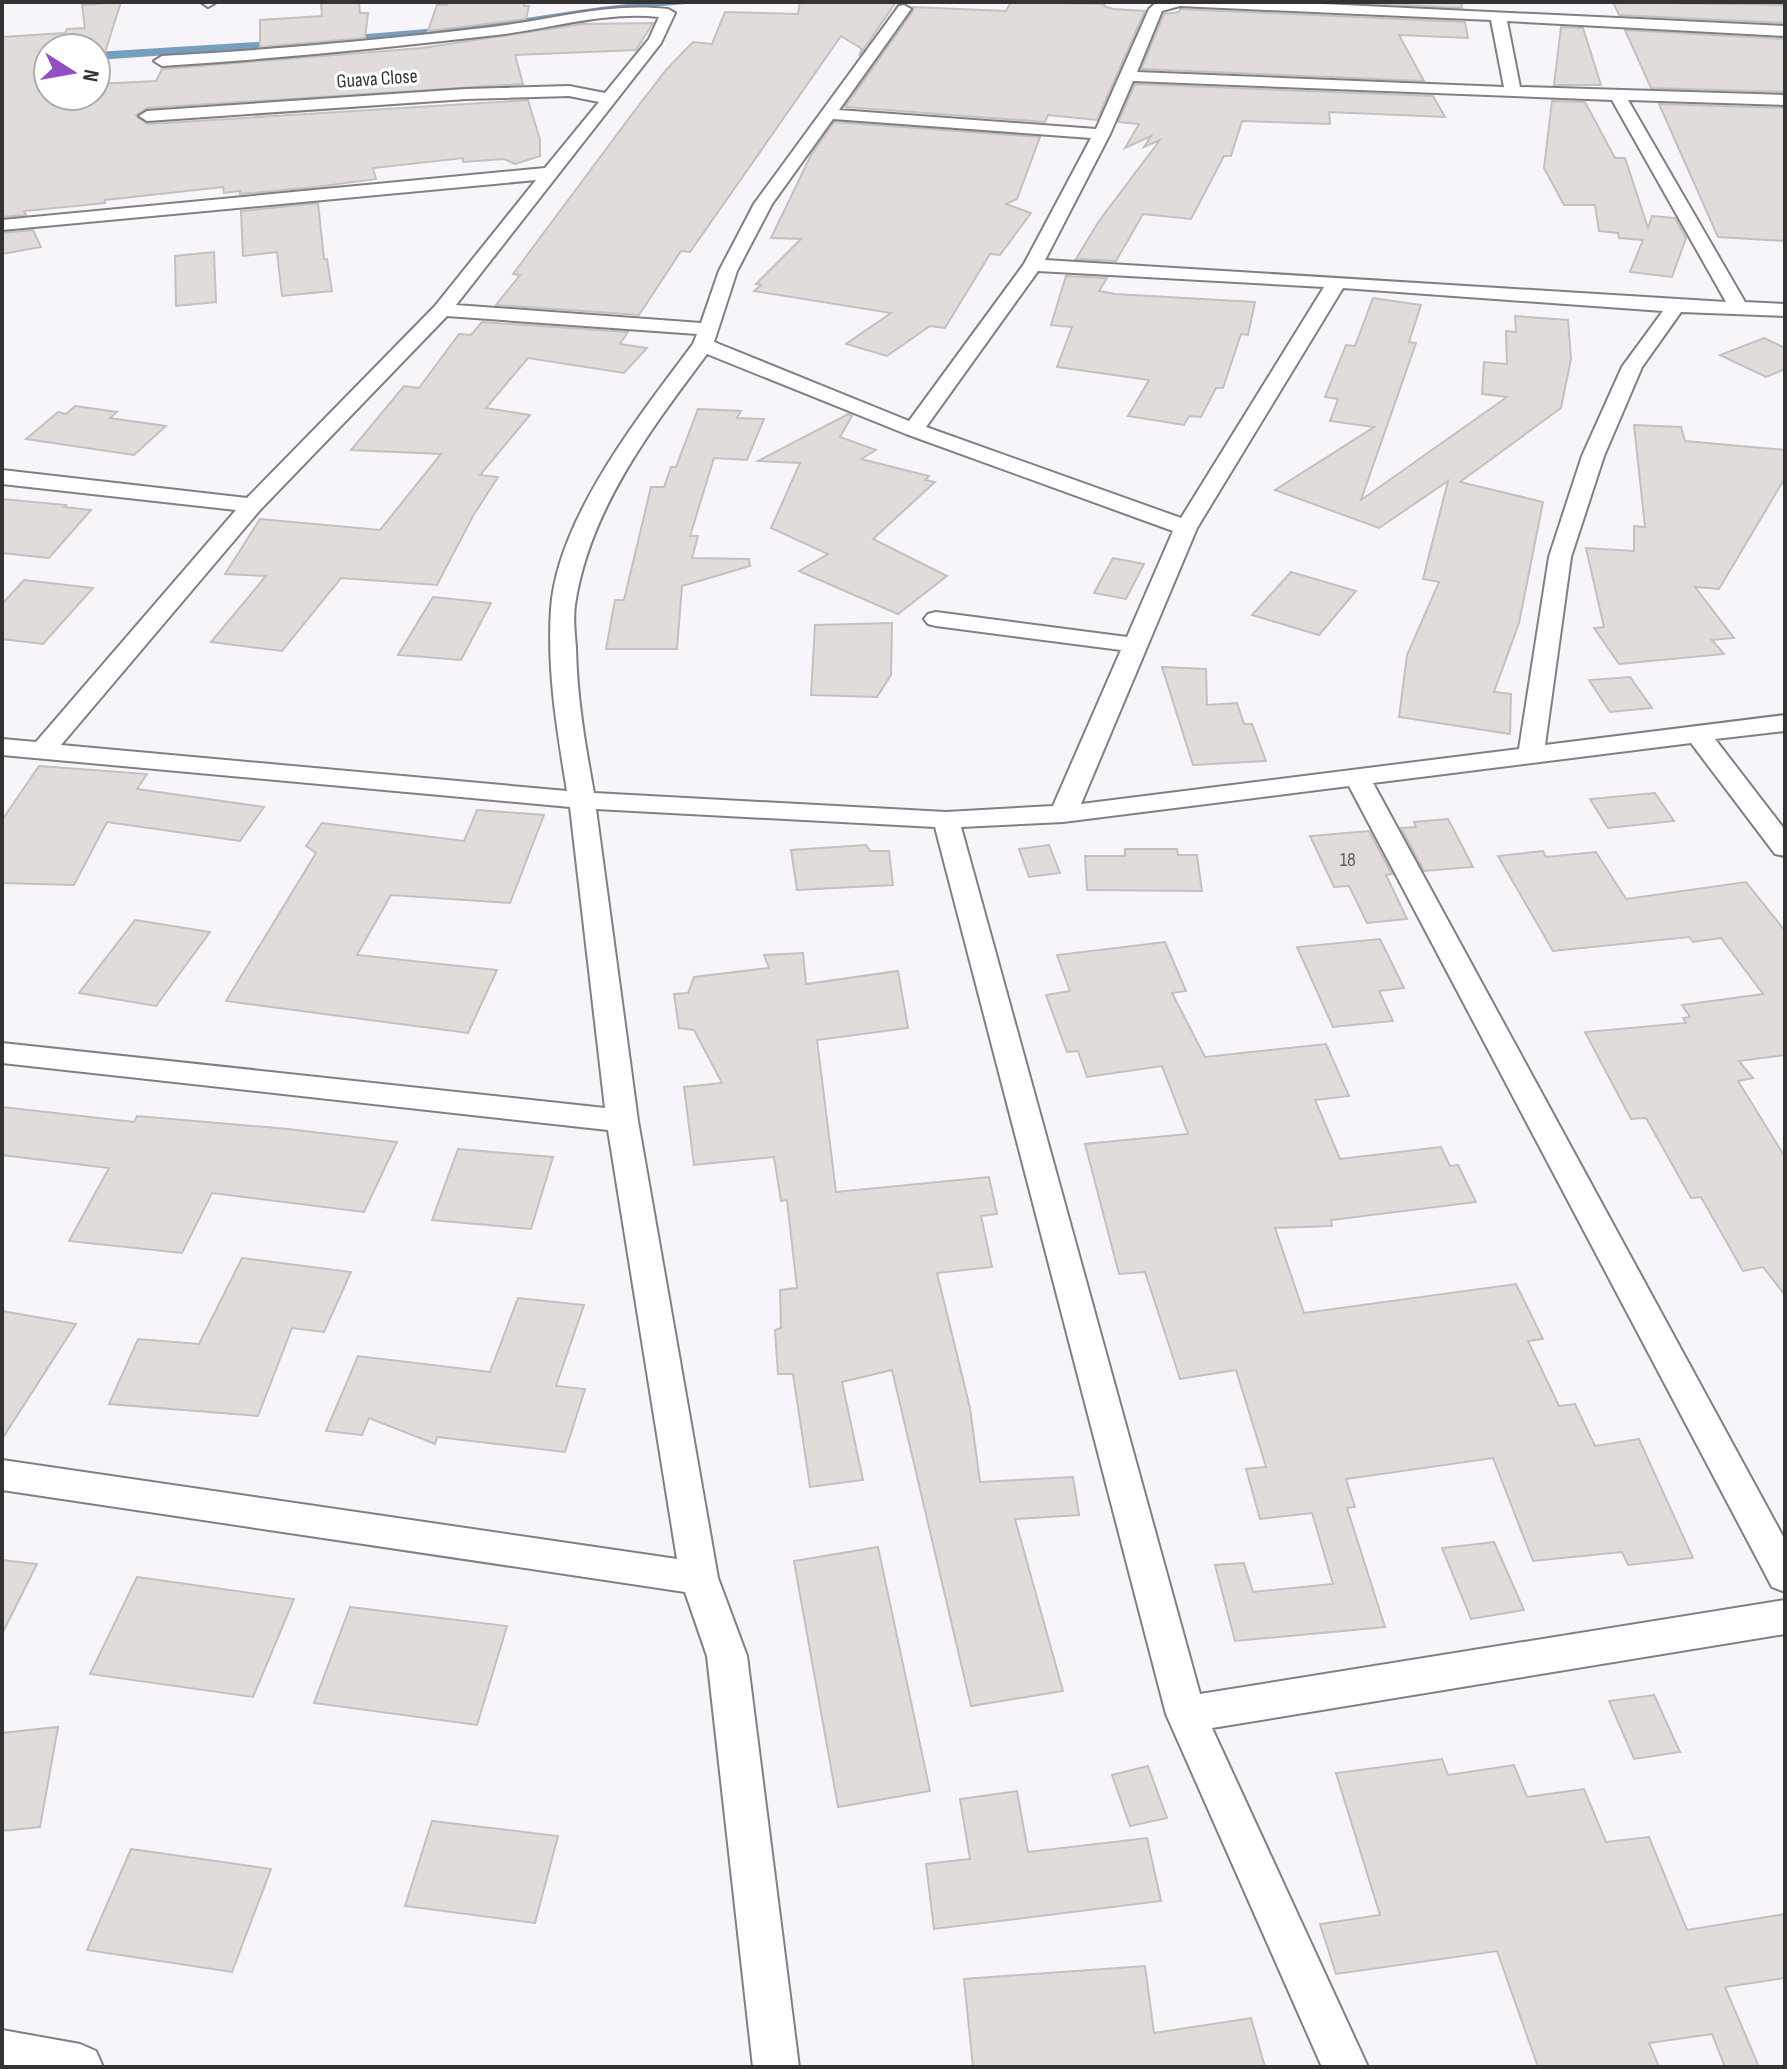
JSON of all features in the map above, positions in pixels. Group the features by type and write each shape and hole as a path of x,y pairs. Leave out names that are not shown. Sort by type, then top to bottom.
{"street":[{"path":"913,430 1033,265 1102,134 1159,3 1785,31"},
{"path":"776,2067 727,1656 699,1578 622,1121 582,800 564,699 563,607 575,556 598,502 641,428 705,337 728,271 763,204 904,9"},
{"path":"44,749 252,505 442,310 656,40 668,13 608,12 541,25 316,52 162,61"},
{"path":"1498,16 1513,92"},
{"path":"1126,76 1785,100"},
{"name":"Guava Close","path":"147,116 466,94 569,91 609,99"},
{"path":"1617,95 1739,308"},
{"path":"828,114 1102,134"},
{"path":"2,225 551,173"},
{"path":"1033,265 1676,306 1785,310"},
{"path":"1063,814 1186,528 1337,282"},
{"path":"1531,754 1560,557 1593,456 1632,367 1676,306"},
{"path":"442,310 705,337 913,430 1186,528"},
{"path":"2,477 252,505"},
{"path":"936,619 1136,645"},
{"path":"2,747 582,800 946,820 1063,814 1785,723"},
{"path":"1696,732 1785,848"},
{"path":"1357,777 1785,1576"},
{"path":"946,820 1186,1714 1345,2067"},
{"path":"2,1053 622,1121"},
{"path":"2,1475 699,1578"},
{"path":"1186,1714 1785,1617"},
{"path":"2,2052 80,2067"}],"water":[{"path":"709,2 603,11 516,26 403,39 112,59 112,51 432,29 611,6"}],"building":[{"path":"121,2 112,32 66,32 67,29 85,28 82,5"},
{"path":"321,2 359,2 360,13 368,13 365,38 260,47 260,20 322,16"},
{"path":"448,2 525,2 524,6 529,6 526,19 428,31 437,5 447,5"},
{"path":"800,2 896,2 859,56 862,49 841,36 690,252 681,251 639,315 496,305 520,275 513,274 633,113 666,70 693,42 712,44 725,12 798,14"},
{"path":"1011,2 1105,4 1113,9 1145,11 1097,120 1048,115 1045,122 845,107 913,7 1006,11"},
{"path":"1345,2 1461,2 1462,8"},
{"path":"1613,2 1785,5 1785,23 1619,15"},
{"path":"1180,9 1465,22 1468,38 1399,35 1424,81 1141,69 1164,14 1179,12"},
{"path":"653,23 636,50 515,55 523,84 147,108 136,115 147,124 528,100 540,140 540,156 515,164 504,159 463,162 463,158 373,168 376,179 316,187 240,194 240,191 224,193 223,187 105,200 105,203 24,211 26,215 2,217 2,37 32,35 32,112 112,112 112,83 156,81 162,69 422,48 582,24"},
{"path":"1561,27 1583,28 1601,85 1554,85"},
{"path":"1625,30 1785,39 1785,92 1651,88"},
{"path":"1135,84 1433,96 1445,117 1329,112 1330,124 1242,121 1231,156 1224,156 1191,219 1143,214 1116,261 1076,259 1099,221 1160,140 1144,147 1151,136 1125,148 1139,124 1118,122"},
{"path":"1552,101 1585,102 1615,158 1625,158 1648,228 1652,216 1675,218 1686,238 1672,277 1630,272 1643,240 1619,238 1618,233 1599,231 1595,205 1564,205 1544,168"},
{"path":"1659,104 1785,108 1785,241 1718,237"},
{"path":"834,122 1040,137 1017,199 1006,204 1031,213 1000,255 990,254 945,328 930,326 887,356 846,344 891,313 754,291 761,285 756,284 801,239 771,238 811,155"},
{"path":"318,203 324,259 327,259 332,291 282,296 277,252 243,256 241,211"},
{"path":"33,230 41,247 2,254 2,233"},
{"path":"214,252 216,302 176,306 175,256"},
{"path":"1066,276 1107,278 1099,291 1115,294 1255,302 1248,335 1241,334 1223,388 1216,388 1201,417 1189,416 1184,425 1128,416 1149,380 1057,367 1072,327 1051,325"},
{"path":"1373,298 1421,305 1409,342 1416,343 1361,500 1507,397 1482,394 1484,362 1507,364 1506,331 1516,332 1515,316 1568,320 1571,359 1561,408 1460,482 1543,502 1519,623 1494,692 1511,694 1510,734 1399,717 1407,655 1439,582 1423,579 1448,481 1379,528 1275,490 1374,427 1330,421 1338,399 1325,397 1346,345 1355,346"},
{"path":"482,322 628,332 620,344 647,348 624,373 528,358 486,408 530,415 480,475 498,477 473,516 437,585 341,578 282,651 211,642 266,576 225,574 260,519 380,530 441,454 351,450 404,386 419,388 459,334 471,335"},
{"path":"1764,338 1785,348 1785,369 1766,377 1720,355"},
{"path":"75,406 117,412 110,418 166,426 134,455 26,439 58,412 66,414"},
{"path":"698,409 741,411 737,418 764,419 747,460 714,458 690,536 698,536 692,558 749,559 750,566 682,586 677,649 606,649 615,600 624,600 651,487 664,487 671,467 676,467"},
{"path":"848,414 852,416 840,437 876,450 861,459 929,476 925,480 935,482 873,539 947,576 898,614 799,571 828,554 771,528 800,463 758,461"},
{"path":"1634,425 1681,427 1685,441 1785,450 1785,478 1719,589 1695,587 1734,638 1712,640 1724,654 1619,664 1594,628 1604,627 1586,548 1634,551 1634,526 1645,527"},
{"path":"2,499 91,510 49,558 2,553"},
{"path":"1113,558 1144,564 1126,599 1094,593"},
{"path":"1291,572 1356,591 1319,635 1252,615"},
{"path":"24,580 93,588 43,644 2,639 2,604"},
{"path":"433,597 491,603 461,660 398,655"},
{"path":"892,623 891,675 877,697 811,695 815,625"},
{"path":"1162,667 1206,669 1207,705 1237,703 1244,724 1252,724 1266,761 1193,765"},
{"path":"1630,677 1652,708 1610,712 1589,680"},
{"path":"39,766 147,774 137,789 264,807 240,841 107,822 74,885 2,883 2,820"},
{"path":"1655,793 1674,821 1608,828 1590,799"},
{"path":"477,810 544,815 510,903 391,895 357,955 497,970 468,1033 226,1001 316,853 306,846 322,823 464,841"},
{"path":"1448,819 1473,867 1424,871 1401,828 1416,827 1414,822"},
{"path":"1369,831 1392,874 1386,875 1407,919 1367,923 1349,886 1334,887 1310,836"},
{"path":"866,845 870,851 889,851 893,885 797,890 791,850"},
{"path":"1049,845 1060,873 1029,877 1019,849"},
{"path":"1125,849 1177,849 1178,855 1197,855 1202,891 1087,890 1085,856 1125,856"},
{"path":"1543,851 1546,857 1596,852 1626,899 1746,882 1785,931 1785,1055 1739,1061 1753,1078 1738,1081 1785,1157 1785,1295 1763,1267 1743,1271 1701,1197 1691,1198 1646,1118 1631,1119 1585,1032 1686,1023 1683,1018 1690,1017 1682,1005 1763,994 1721,938 1693,942 1689,937 1553,951 1498,856"},
{"path":"135,920 210,932 156,1006 79,993"},
{"path":"1380,939 1404,988 1379,991 1393,1021 1333,1027 1297,947"},
{"path":"1165,942 1186,991 1172,993 1205,1057 1326,1044 1349,1096 1315,1100 1340,1159 1441,1147 1450,1166 1458,1165 1476,1202 1331,1220 1332,1226 1275,1228 1304,1313 1516,1284 1543,1339 1528,1341 1559,1406 1575,1404 1595,1446 1639,1439 1693,1558 1628,1565 1622,1552 1533,1561 1493,1458 1346,1479 1355,1507 1347,1508 1385,1627 1235,1641 1215,1565 1244,1563 1253,1592 1333,1584 1312,1513 1260,1519 1246,1469 1266,1467 1236,1370 1180,1379 1145,1272 1119,1274 1085,1144 1188,1134 1162,1066 1087,1077 1078,1051 1067,1052 1046,995 1070,991 1057,955"},
{"path":"803,953 806,984 898,971 908,1028 817,1040 836,1192 989,1177 997,1214 981,1216 992,1267 937,1273 970,1408 980,1482 1073,1477 1079,1515 1015,1519 1063,1691 971,1706 892,1370 842,1382 863,1480 810,1487 793,1374 778,1374 775,1330 781,1328 780,1290 797,1288 787,1200 781,1201 774,1157 694,1165 684,1087 722,1083 694,1030 679,1028 674,994 688,993 694,977 769,968 764,955"},
{"path":"2,1107 134,1122 137,1116 288,1129 397,1142 364,1212 212,1193 182,1253 69,1241 109,1168 2,1155"},
{"path":"458,1149 553,1157 531,1229 432,1220"},
{"path":"242,1258 351,1272 324,1332 292,1328 258,1416 109,1404 138,1339 199,1344"},
{"path":"518,1298 584,1305 556,1386 585,1389 565,1452 437,1437 435,1444 369,1418 362,1435 326,1431 358,1356 490,1372"},
{"path":"2,1311 76,1324 2,1439"},
{"path":"1494,1542 1524,1610 1471,1619 1442,1548"},
{"path":"878,1547 930,1791 838,1807 794,1561"},
{"path":"2,1560 37,1564 2,1634"},
{"path":"137,1577 294,1599 253,1697 90,1674"},
{"path":"350,1607 507,1626 477,1725 314,1703"},
{"path":"1654,1695 1680,1752 1634,1759 1609,1701"},
{"path":"58,1727 40,1827 2,1831 2,1733"},
{"path":"1442,1759 1448,1775 1514,1765 1527,1797 1584,1789 1606,1842 1649,1837 1687,1930 1785,1914 1785,1978 1725,1987 1759,2067 1725,2067 1712,2034 1649,2043 1659,2067 1538,2067 1497,1951 1336,1974 1320,1924 1380,1915 1336,1773"},
{"path":"1148,1766 1167,1818 1130,1826 1112,1775"},
{"path":"1017,1791 1028,1852 1147,1838 1161,1901 934,1929 926,1864 970,1859 960,1799"},
{"path":"432,1821 558,1836 535,1923 405,1906"},
{"path":"131,1849 271,1869 232,1972 87,1950"},
{"path":"1145,1966 1154,2033 1251,2018 1265,2067 973,2067 964,1979"}]}
